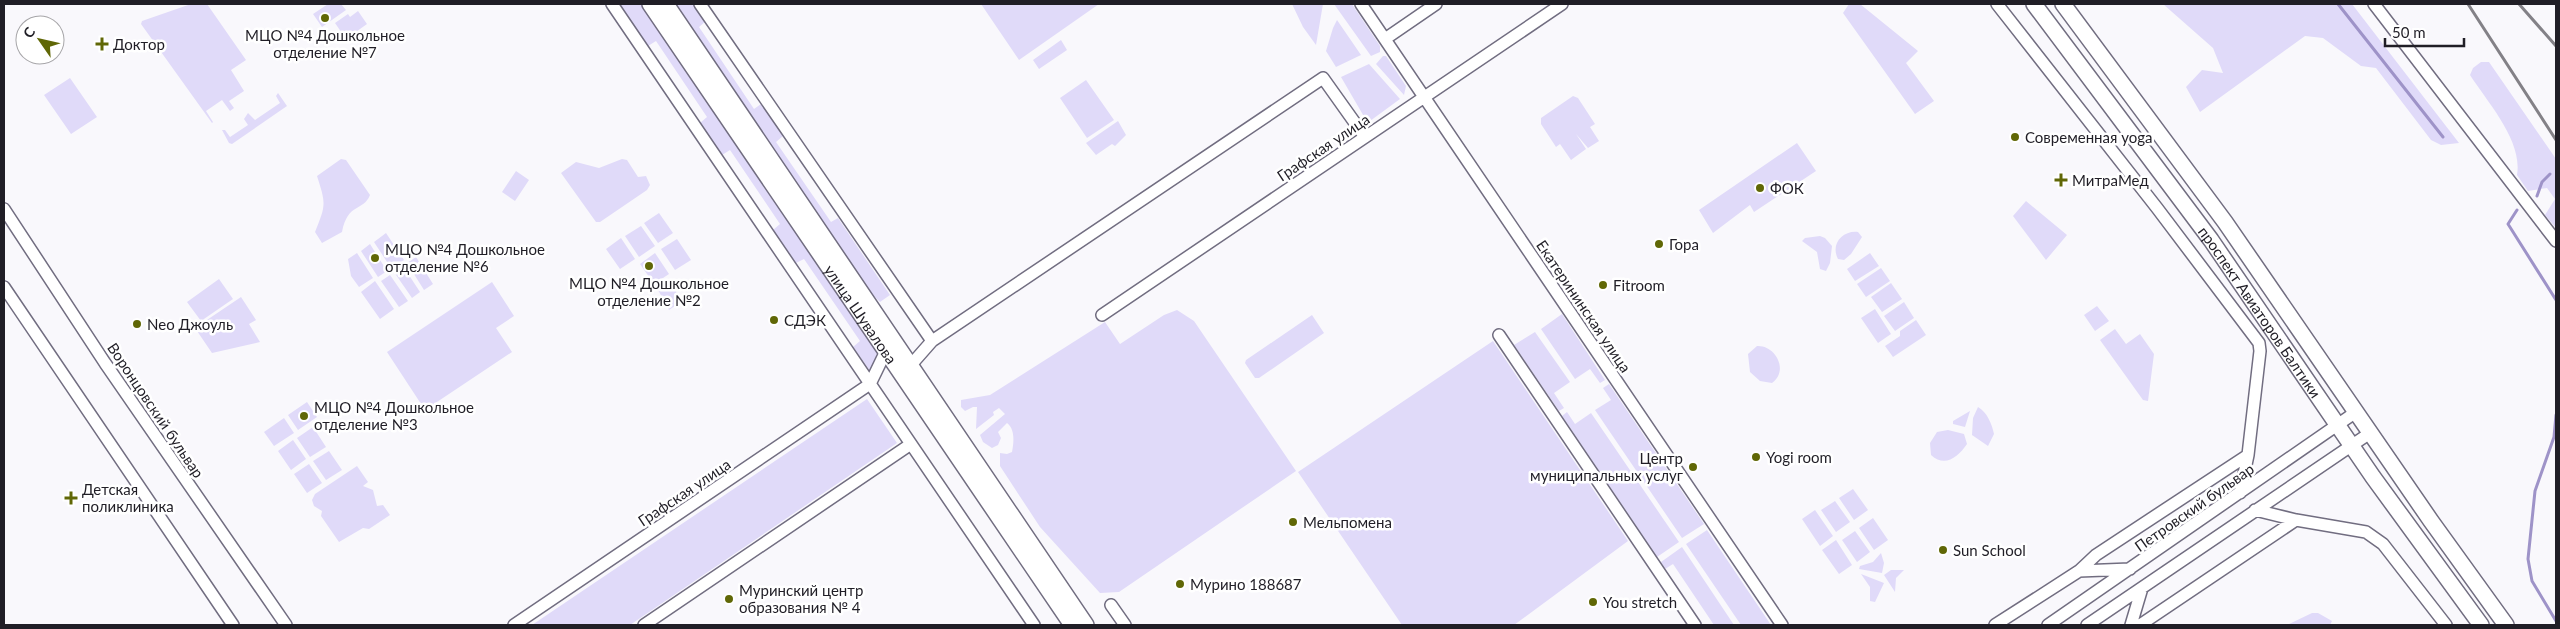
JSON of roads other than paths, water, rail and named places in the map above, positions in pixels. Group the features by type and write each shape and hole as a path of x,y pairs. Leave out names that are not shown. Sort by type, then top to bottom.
{"street":[{"name":"улица Шувалова","path":"612,4 1034,625"},
{"name":"улица Шувалова","path":"650,4 1072,625"},
{"name":"улица Шувалова","path":"666,4 1086,625"},
{"path":"700,4 932,341"},
{"name":"Екатерининская улица","path":"1362,4 1782,625"},
{"path":"1385,39 1436,4"},
{"name":"Графская улица","path":"1102,315 1562,4"},
{"name":"проспект Авиаторов Балтики","path":"1997,4 2145,192 2259,343 2260,351 2248,455 2240,493"},
{"name":"проспект Авиаторов Балтики","path":"2034,4 2211,240 2338,425 2480,625"},
{"name":"проспект Авиаторов Балтики","path":"2062,4 2225,222 2370,433 2506,625"},
{"path":"2374,4 2556,241"},
{"path":"910,366 932,341 1324,78 1365,137"},
{"name":"Воронцовский бульвар","path":"4,209 110,370 286,625"},
{"path":"4,286 233,625"},
{"path":"1499,336 1695,625"},
{"path":"870,384 886,351"},
{"name":"Графская улица","path":"514,625 870,384"},
{"name":"Петровский бульвар","path":"2048,625 2356,412"},
{"path":"2087,625 2370,433"},
{"path":"644,625 911,444"},
{"path":"1995,625 2079,571 2096,555 2248,455"},
{"path":"2255,510 2296,520 2366,532 2383,544 2446,625"},
{"path":"2140,625 2296,520"},
{"path":"2079,571 2130,569"},
{"path":"2131,625 2142,588"},
{"path":"1111,605 1124,625"}],"waterway":[{"path":"2338,4 2443,137"},
{"path":"2537,196 2542,182 2550,174"},
{"path":"2517,210 2508,224 2556,300"},
{"path":"2556,415 2554,437 2535,491 2528,559 2532,581 2556,621"}],"railway":[{"path":"2468,4 2556,140"},
{"path":"2519,4 2556,46"}],"place":[{"name":"МЦО №4 Дошкольное отделение №7","path":"325,18"},
{"name":"Доктор","path":"102,44"},
{"name":"Современная yoga","path":"2015,137"},
{"name":"МитраМед","path":"2061,180"},
{"name":"ФОК","path":"1760,188"},
{"name":"Гора","path":"1659,244"},
{"name":"МЦО №4 Дошкольное отделение №6","path":"375,258"},
{"name":"МЦО №4 Дошкольное отделение №2","path":"649,266"},
{"name":"Fitroom","path":"1603,285"},
{"name":"СДЭК","path":"774,320"},
{"name":"Neo Джоуль","path":"137,324"},
{"name":"МЦО №4 Дошкольное отделение №3","path":"304,416"},
{"name":"Yogi room","path":"1756,457"},
{"name":"Центр муниципальных услуг","path":"1693,467"},
{"name":"Детская поликлиника","path":"71,498"},
{"name":"Мельпомена","path":"1293,522"},
{"name":"Sun School","path":"1943,550"},
{"name":"Мурино 188687","path":"1180,584"},
{"name":"Муринский центр образования № 4","path":"729,599"},
{"name":"You stretch","path":"1593,602"}]}
